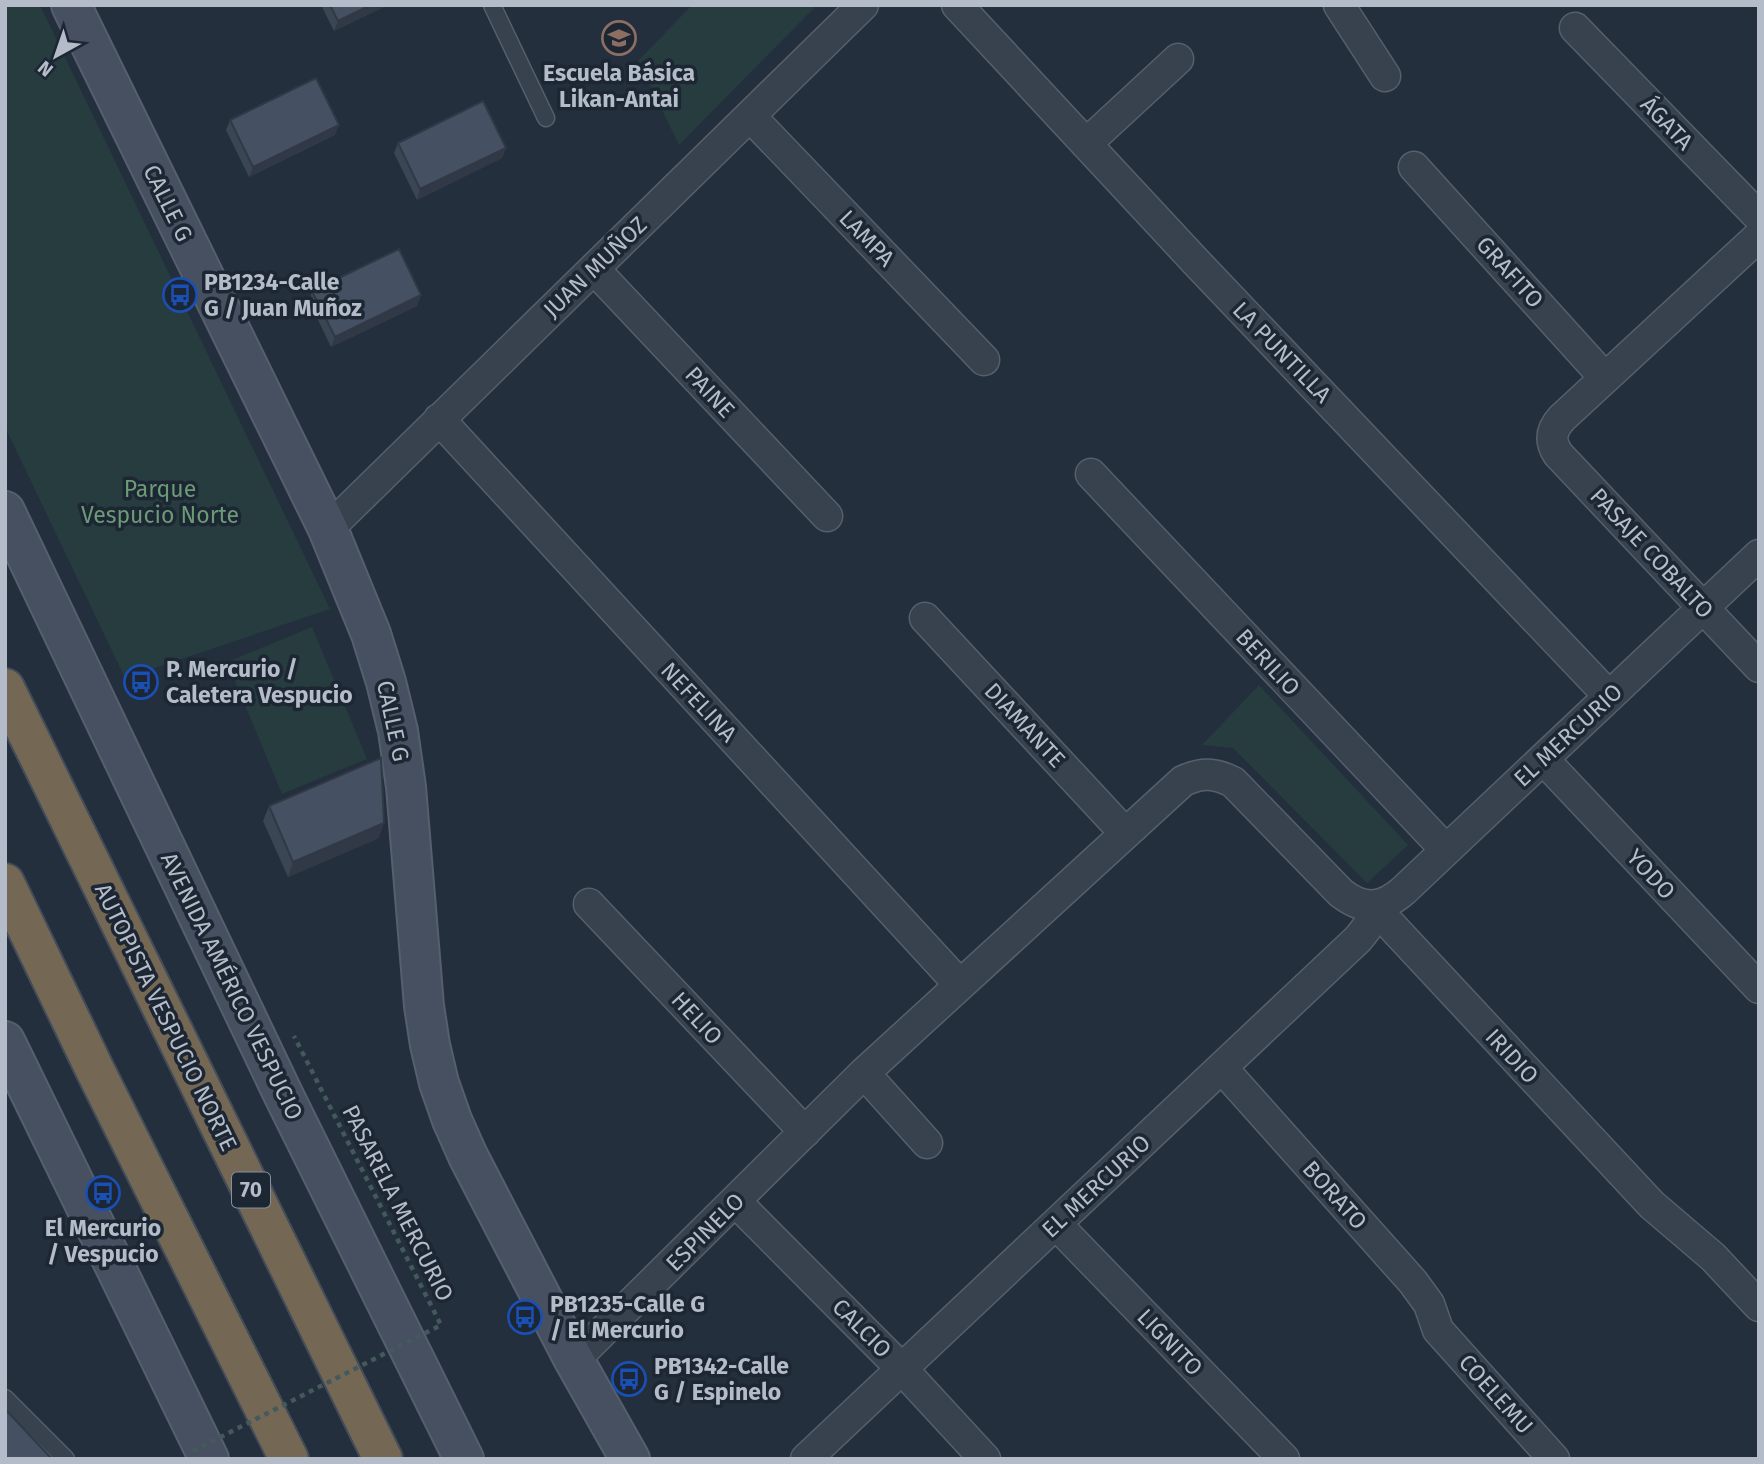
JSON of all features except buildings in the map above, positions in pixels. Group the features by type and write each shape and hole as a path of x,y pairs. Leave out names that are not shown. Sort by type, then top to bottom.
{"highway":[{"name":"AUTOPISTA VESPUCIO NORTE","path":"5,688 383,1459"},
{"path":"5,883 289,1459"}],"street":[{"name":"CALLE G","path":"71,5 351,581 371,634 398,731 406,787 424,1006 439,1083 468,1156 574,1360 630,1459"},
{"name":"JUAN MUÑOZ","path":"328,529 863,5"},
{"name":"LA PUNTILLA","path":"957,5 1196,262 1609,696"},
{"path":"1339,5 1385,76"},
{"name":"ÁGATA","path":"1575,28 1759,217"},
{"path":"1086,144 1178,59"},
{"name":"LAMPA","path":"750,116 984,360"},
{"name":"GRAFITO","path":"1415,167 1605,378"},
{"path":"1605,378 1759,236"},
{"name":"PAINE","path":"594,269 827,516"},
{"name":"PASAJE COBALTO","path":"1605,378 1555,426 1553,445 1558,454 1759,667"},
{"name":"NEFELINA","path":"439,419 960,985"},
{"name":"BERILIO","path":"1091,474 1446,850"},
{"name":"AVENIDA AMÉRICO VESPUCIO","path":"5,511 284,1096 464,1459"},
{"name":"EL MERCURIO","path":"806,1459 1358,939 1369,925 1373,906 1394,899 1759,555"},
{"name":"DIAMANTE","path":"925,618 1125,833"},
{"name":"YODO","path":"1543,759 1759,988"},
{"path":"805,1132 864,1073 1125,833 1183,780 1194,775 1207,773 1233,782 1341,893 1361,905 1373,906"},
{"name":"HELIO","path":"589,904 805,1132"},
{"name":"IRIDIO","path":"1373,906 1652,1205 1713,1256 1759,1306"},
{"path":"5,1041 201,1455"},
{"name":"BORATO","path":"1222,1068 1422,1292 1438,1330"},
{"path":"864,1073 927,1143"},
{"name":"ESPINELO","path":"574,1360 805,1132"},
{"name":"CALCIO","path":"736,1201 902,1368 985,1459"},
{"name":"LIGNITO","path":"1056,1224 1284,1459"},
{"name":"COELEMU","path":"1438,1330 1554,1459"}],"lane":[{"path":"492,5 546,118"},
{"path":"5,1398 66,1459"}],"path":[{"name":"PASARELA MERCURIO","path":"201,1455 441,1325 294,1036"}],"green space":[{"name":"Parque Vespucio Norte","path":"5,5 40,5 330,609 125,678 5,427"},
{"path":"692,5 817,5 679,145 638,61"},
{"path":"312,627 367,759 282,794 227,662"},
{"path":"1259,685 1408,845 1367,883 1233,748 1202,745"}],"place":[{"name":"Escuela Básica Likan-Antai","path":"619,38"},
{"name":"PB1234-Calle G / Juan Muñoz","path":"180,295"},
{"name":"P. Mercurio / Caletera Vespucio","path":"141,682"},
{"name":"El Mercurio / Vespucio","path":"103,1193"},
{"name":"PB1235-Calle G / El Mercurio","path":"525,1317"},
{"name":"PB1342-Calle G / Espinelo","path":"629,1379"}]}
